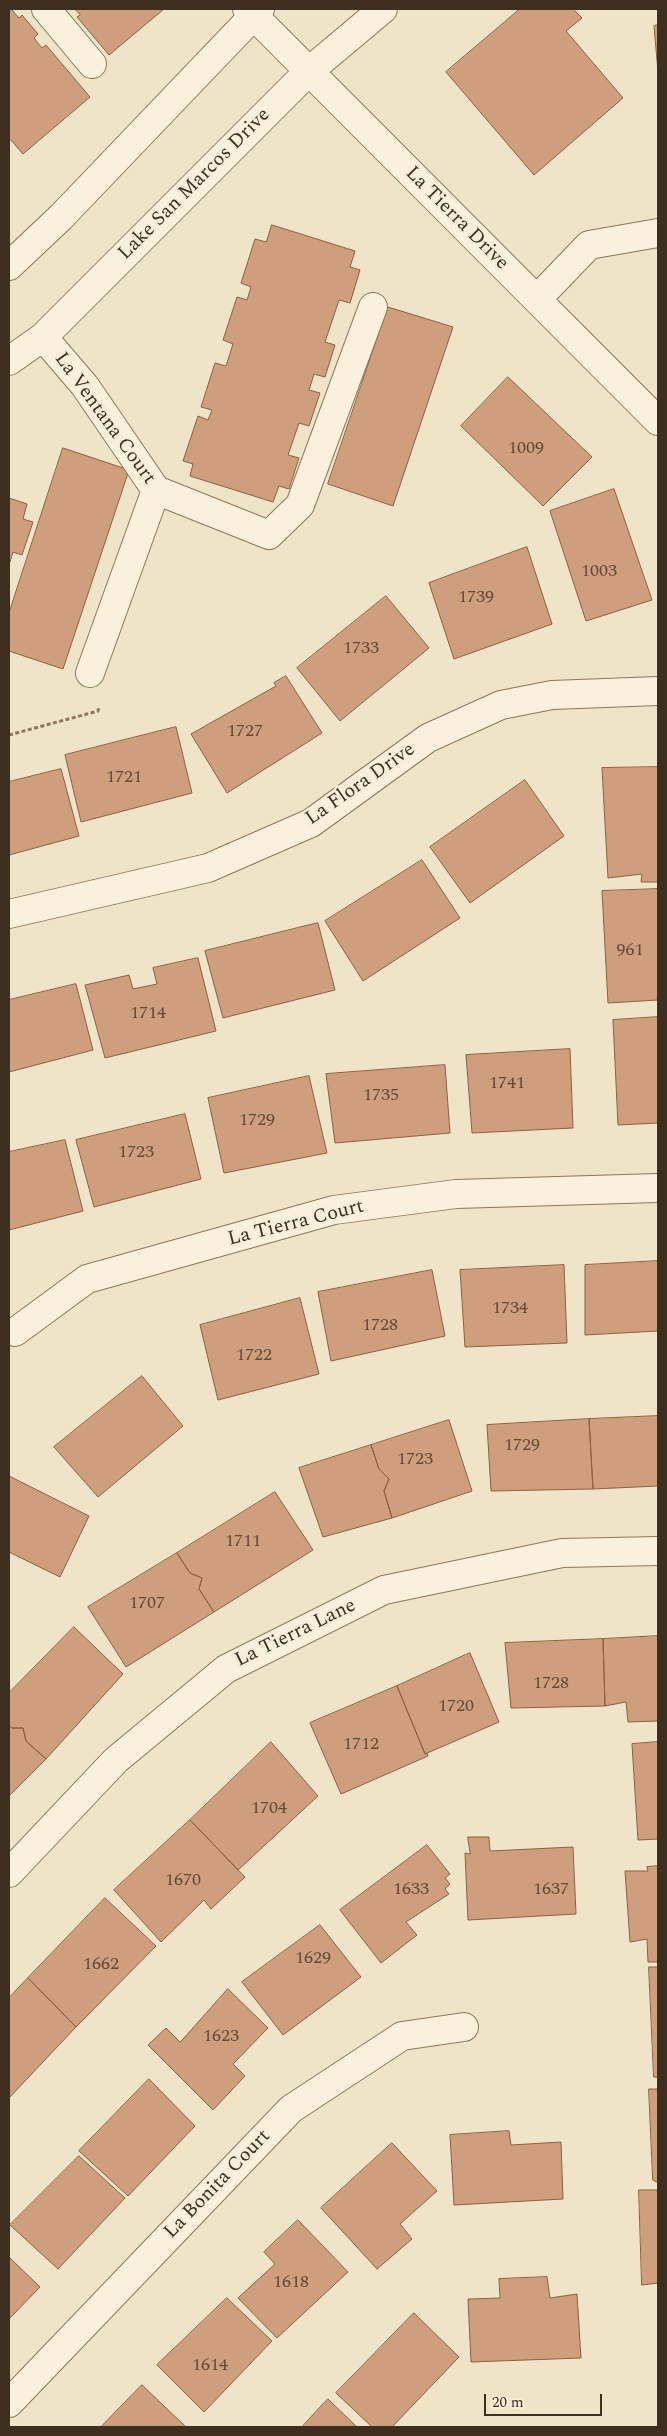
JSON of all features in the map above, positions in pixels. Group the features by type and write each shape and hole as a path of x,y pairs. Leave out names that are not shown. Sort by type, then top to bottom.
{"street":[{"path":"46,9 92,64"},
{"name":"Lake San Marcos Drive","path":"9,361 43,337 308,72 383,9"},
{"path":"9,266 61,217 253,11"},
{"name":"La Tierra Drive","path":"253,11 308,72 658,421"},
{"path":"537,299 589,245 658,233"},
{"path":"156,490 269,535 300,505 373,307"},
{"name":"La Ventana Court","path":"43,337 85,386 156,490 90,673"},
{"name":"La Flora Drive","path":"9,914 208,868 311,823 428,738 501,705 552,695 658,691"},
{"name":"La Tierra Court","path":"15,1332 87,1279 334,1210 456,1194 658,1188"},
{"name":"La Tierra Lane","path":"9,1873 116,1760 226,1669 384,1590 562,1552 658,1551"},
{"name":"La Bonita Court","path":"9,2402 291,2109 402,2036 464,2027"}],"path":[{"path":"9,735 98,710 108,681 90,673"}],"building":[{"path":"9,9 19,18 22,15 38,34 34,38 42,48 46,45 90,97 23,154 9,138"},
{"path":"75,9 164,9 109,55 77,17 80,15"},
{"path":"520,9 573,9 582,18 566,31 623,98 534,175 446,72"},
{"path":"658,25 658,72 654,26"},
{"path":"272,225 355,251 350,267 360,270 350,303 339,300 325,342 335,345 325,377 314,374 309,390 320,393 309,426 299,423 288,455 299,458 289,489 279,486 273,502 190,476 193,464 183,461 198,416 208,420 212,410 201,407 215,363 226,366 233,344 223,340 237,297 247,300 251,287 241,283 255,239 266,242"},
{"path":"388,307 453,327 393,506 328,484"},
{"path":"508,377 592,457 543,506 461,426"},
{"path":"63,448 129,470 63,669 9,651 9,613"},
{"path":"614,489 652,600 586,621 550,511"},
{"path":"9,498 27,504 23,519 33,522 22,555 13,552 9,565"},
{"path":"527,547 552,624 454,659 429,583"},
{"path":"386,596 429,648 340,721 297,668"},
{"path":"286,676 322,733 227,793 191,734 276,686 274,683"},
{"path":"176,727 192,793 81,822 65,755"},
{"path":"658,767 658,882 641,882 642,874 608,878 602,768"},
{"path":"61,769 79,836 9,855 9,782"},
{"path":"525,780 564,836 470,903 430,847"},
{"path":"422,860 460,918 363,981 325,921"},
{"path":"658,889 658,1000 608,1003 602,891"},
{"path":"318,923 335,990 223,1018 205,951"},
{"path":"198,958 216,1031 105,1058 85,985 129,975 133,989 157,984 153,968"},
{"path":"76,984 93,1050 9,1072 9,1000"},
{"path":"658,1017 658,1123 618,1125 613,1020"},
{"path":"570,1049 573,1128 472,1133 466,1055"},
{"path":"445,1065 450,1133 335,1143 326,1074"},
{"path":"309,1076 327,1153 224,1173 208,1098"},
{"path":"185,1114 201,1179 94,1207 76,1140"},
{"path":"65,1140 83,1211 9,1230 9,1152"},
{"path":"658,1261 658,1331 585,1335 585,1265"},
{"path":"564,1265 567,1343 465,1347 460,1270"},
{"path":"432,1270 445,1336 331,1361 318,1292"},
{"path":"300,1298 319,1374 218,1400 200,1325"},
{"path":"142,1376 183,1426 98,1497 54,1447"},
{"path":"658,1416 658,1486 593,1489 589,1419"},
{"path":"589,1419 593,1489 491,1491 487,1425"},
{"path":"449,1420 472,1491 392,1518 384,1491 389,1479 379,1469 371,1445"},
{"path":"371,1445 379,1469 389,1479 384,1491 392,1518 323,1537 299,1468"},
{"path":"9,1476 89,1516 60,1577 9,1552"},
{"path":"275,1492 313,1550 214,1612 199,1589 202,1578 190,1573 177,1553"},
{"path":"177,1553 190,1573 202,1578 199,1589 214,1612 126,1667 88,1607"},
{"path":"74,1627 123,1674 46,1759 26,1741 23,1728 12,1728 9,1725 9,1693"},
{"path":"658,1636 658,1721 628,1722 626,1702 605,1706 603,1639"},
{"path":"603,1639 605,1706 511,1708 505,1643"},
{"path":"470,1653 499,1722 425,1754 397,1686"},
{"path":"397,1686 425,1754 427,1753 428,1756 341,1794 310,1723"},
{"path":"9,1725 12,1728 23,1728 26,1741 46,1759 9,1796"},
{"path":"271,1742 318,1796 238,1870 190,1820"},
{"path":"658,1742 658,1839 638,1840 632,1744"},
{"path":"190,1820 245,1877 211,1909 204,1900 161,1942 114,1890"},
{"path":"468,1837 489,1837 490,1851 573,1847 576,1914 468,1920 465,1853 470,1854"},
{"path":"427,1845 450,1874 445,1878 450,1884 445,1889 449,1894 406,1922 417,1935 381,1963 340,1910"},
{"path":"658,1866 658,1962 648,1962 647,1939 630,1942 625,1871 648,1871 647,1867"},
{"path":"105,1898 156,1946 76,2027 28,1978"},
{"path":"320,1925 361,1977 283,2035 242,1982"},
{"path":"649,1967 658,1967 658,2077 654,2077"},
{"path":"28,1978 76,2027 9,2098 9,1998"},
{"path":"228,1989 268,2028 233,2064 245,2076 213,2110 148,2045 166,2028 180,2042"},
{"path":"149,2079 195,2126 128,2196 79,2151"},
{"path":"649,2089 658,2089 658,2183 653,2180"},
{"path":"509,2131 511,2145 561,2142 563,2199 454,2205 450,2135"},
{"path":"392,2143 437,2191 400,2224 412,2239 377,2269 321,2208"},
{"path":"79,2156 125,2198 58,2269 10,2225"},
{"path":"639,2190 658,2190 658,2283 642,2285"},
{"path":"298,2220 348,2272 277,2338 238,2298 275,2264 264,2252"},
{"path":"9,2257 40,2287 9,2319"},
{"path":"547,2277 550,2298 577,2294 581,2358 471,2362 468,2299 500,2298 499,2279"},
{"path":"227,2298 272,2341 204,2412 157,2365"},
{"path":"414,2313 459,2357 392,2427 372,2427 336,2393"},
{"path":"142,2385 186,2427 101,2427"},
{"path":"328,2399 357,2427 302,2427"}]}
